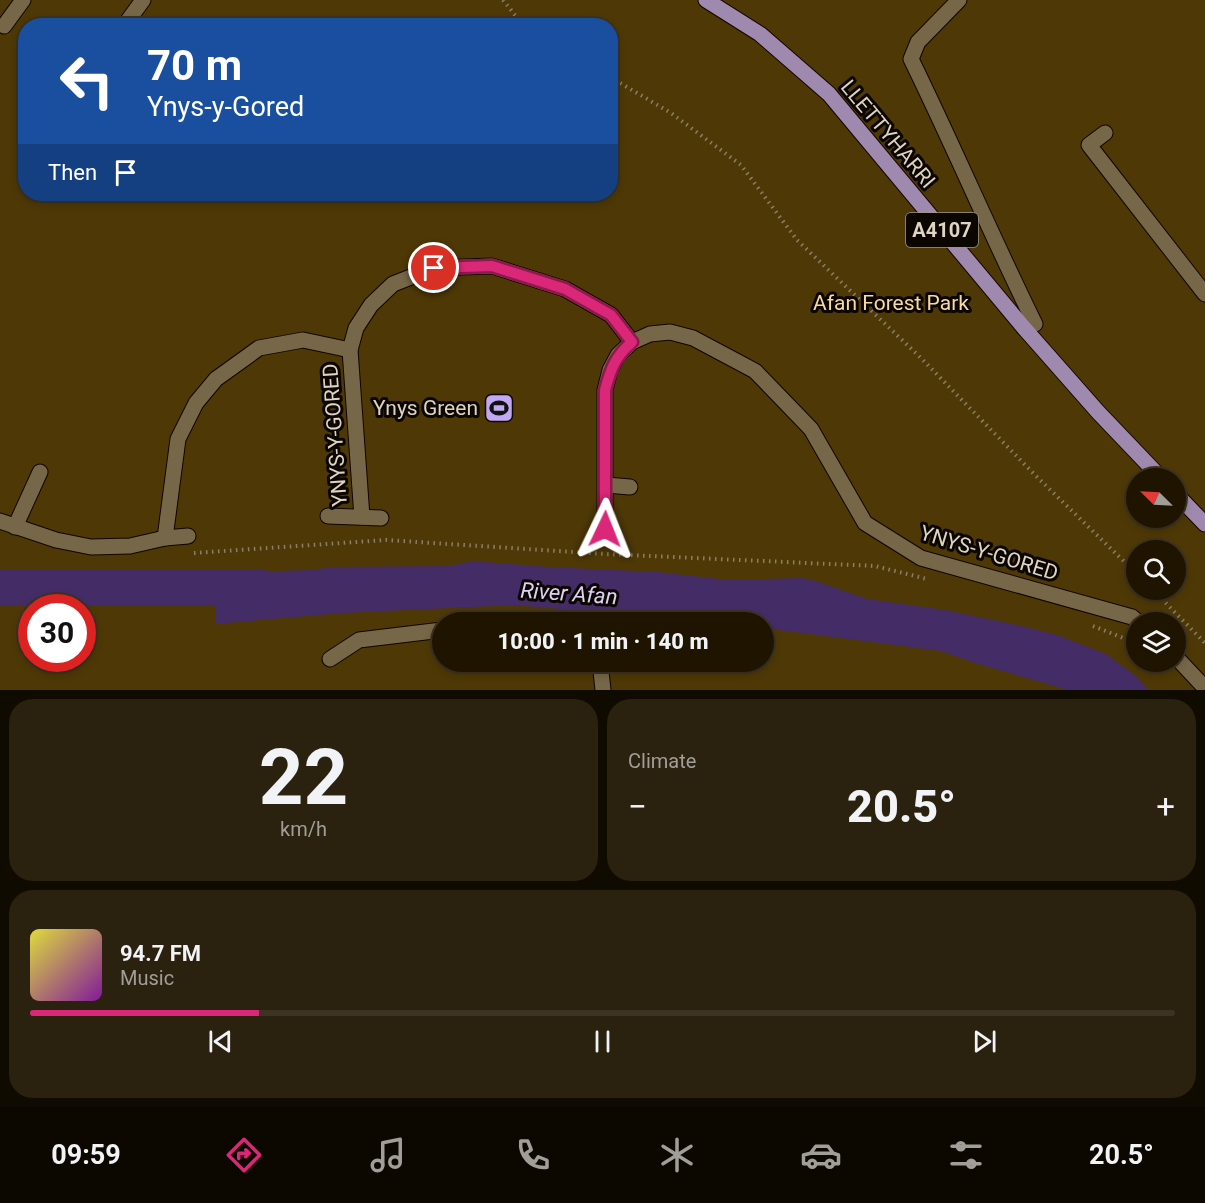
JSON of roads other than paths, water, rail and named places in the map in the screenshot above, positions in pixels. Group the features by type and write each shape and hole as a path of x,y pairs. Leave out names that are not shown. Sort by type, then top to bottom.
{"main road":[{"name":"LLETTYHARRI","path":"706,0 760,34 829,94 1024,328 1152,468"},
{"path":"1186,504 1205,524"}],"street":[{"path":"4,27 23,0"},
{"path":"130,18 143,0"},
{"path":"959,0 918,42 911,59 1035,324 1024,328"},
{"path":"1105,133 1089,145 1205,294"},
{"name":"YNYS-Y-GORED","path":"362,517 350,350 356,328 371,305 393,284 434,268 492,266 565,289 611,315 632,342 650,334 670,332 693,338 755,371 811,429 865,523 921,558 1126,614"},
{"name":"YNYS-Y-GORED","path":"165,538 178,439 196,403 216,379 259,348 303,340 350,350"},
{"path":"605,529 605,390 610,370 618,355 632,342"},
{"path":"15,527 40,472"},
{"path":"606,485 630,487"},
{"name":"YNYS-Y-GORED","path":"328,516 381,518"},
{"path":"0,521 91,547 130,546 165,538 188,537"},
{"path":"330,659 359,640 432,631"},
{"path":"1186,668 1205,688"},
{"path":"601,672 603,690"}],"water":[{"path":"472,561 658,572 727,580 802,578 867,599 945,610 1057,635 1106,654 1126,669 1126,672 1136,676 1149,690 1068,690 941,651 774,629 774,612 597,612 513,605 342,613 215,624 216,573 311,570 333,567 450,566"}],"waterway":[{"name":"River Afan","path":"0,588 263,588"}],"place":[{"name":"Ynys Green","path":"499,408"}],"park label":[{"name":"Afan Forest Park","path":"891,303"}]}
